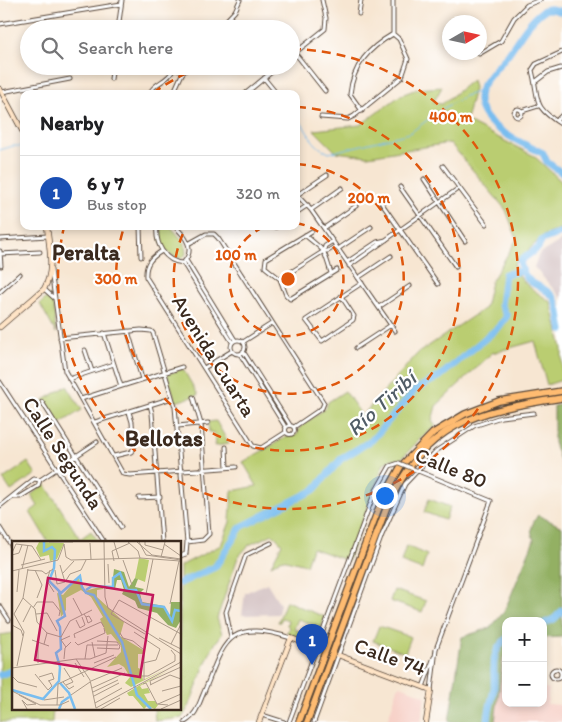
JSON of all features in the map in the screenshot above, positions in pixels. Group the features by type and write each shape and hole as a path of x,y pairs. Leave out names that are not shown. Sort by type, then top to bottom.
{"highway":[{"path":"299,722 381,502 401,466 433,433 465,414 499,401 562,391"},
{"path":"307,722 332,659 386,509 399,481 414,460 445,432 476,415 502,407 562,398"},
{"path":"332,659 338,655"}],"street":[{"path":"226,20 235,11 240,0"},
{"path":"300,49 325,29 326,18 322,0"},
{"path":"359,14 361,0"},
{"path":"393,0 393,34"},
{"path":"487,49 502,41 514,18 527,5 540,0"},
{"path":"22,20 121,2 119,20"},
{"path":"0,24 20,20"},
{"path":"362,111 350,94 356,67 360,60 393,34"},
{"path":"321,117 348,119 362,111 393,85 406,69 408,59 399,39 393,34"},
{"path":"562,52 536,64 532,70 538,106 546,115 562,125"},
{"path":"300,59 325,91"},
{"path":"535,82 548,72 561,68"},
{"path":"111,79 112,75"},
{"path":"151,90 155,84 170,75"},
{"path":"174,90 182,75"},
{"path":"250,90 268,75"},
{"path":"264,78 274,90"},
{"path":"20,127 1,91 70,79"},
{"path":"522,111 538,106"},
{"path":"556,121 562,115"},
{"path":"443,166 486,224"},
{"path":"300,193 327,176"},
{"path":"424,178 465,241"},
{"path":"400,187 456,267"},
{"path":"311,210 342,188"},
{"path":"349,266 459,188"},
{"path":"300,198 308,205 395,331"},
{"path":"380,201 438,284"},
{"path":"300,210 308,205"},
{"path":"324,228 356,206"},
{"path":"280,279 324,251 337,248 371,227"},
{"path":"47,230 63,362 69,379 123,474 182,472 236,467"},
{"path":"140,230 141,257"},
{"path":"157,230 157,238 162,250 172,260 184,262 234,341 232,351"},
{"path":"177,230 188,244 190,252 184,262"},
{"path":"312,231 266,259 264,264 280,279 286,295 290,299 337,270"},
{"path":"188,244 206,234 214,234 324,403 322,408 289,428 241,352 243,342"},
{"path":"305,235 324,251 331,274"},
{"path":"0,239 48,236"},
{"path":"347,262 377,242 387,240"},
{"path":"324,251 325,246 333,241"},
{"name":"Avenida Cuarta","path":"162,250 152,257 148,263 146,277 255,448 261,448 289,428"},
{"path":"1,266 0,253 40,252"},
{"path":"358,278 390,256"},
{"path":"0,327 44,289 51,270"},
{"path":"1,289 20,274"},
{"path":"342,296 354,316 353,320 322,341 306,320 342,296 362,283"},
{"path":"379,308 410,286"},
{"path":"44,289 54,298"},
{"path":"234,341 243,342 271,324"},
{"path":"356,348 391,325"},
{"path":"60,338 128,331 151,331 165,372 178,426 187,542 186,554 181,556"},
{"path":"128,331 142,379"},
{"path":"104,333 121,386"},
{"path":"85,350 92,371"},
{"path":"204,368 232,351 241,352"},
{"path":"69,379 114,364"},
{"path":"81,399 182,367"},
{"name":"Calle Segunda","path":"0,382 103,540"},
{"path":"187,542 207,538 209,534 201,424 193,397"},
{"path":"95,422 172,398"},
{"path":"42,402 121,527"},
{"path":"150,405 158,473 162,541"},
{"path":"114,456 133,451 132,422 129,412"},
{"path":"314,722 395,500 404,484 416,470 447,443 488,420 534,413"},
{"path":"178,426 208,423"},
{"path":"14,497 26,494 38,486 40,480 97,442"},
{"path":"226,447 228,468"},
{"name":"Calle 80","path":"317,648 374,494 390,466 399,463 491,501 436,649"},
{"path":"0,506 14,497 16,492 34,479 40,480"},
{"path":"139,498 160,497"},
{"path":"0,528 12,547"},
{"path":"231,637 226,612 241,566 246,555 271,543"},
{"path":"0,606 8,620"},
{"path":"185,722 196,710 217,656 231,637 251,630 264,630 317,648 289,722"},
{"path":"259,722 291,638"},
{"path":"423,687 436,649"},
{"path":"426,722 432,690 436,649"},
{"name":"Calle 74","path":"338,655 432,690"},
{"path":"262,715 284,722"}],"shaded area":[{"path":"562,240 562,299 534,267 539,254"},
{"path":"267,583 280,604 278,614 242,615 245,593"},
{"path":"502,664 502,707 562,705 562,722 495,722"},
{"path":"399,685 425,696 421,722 387,722"}],"green space":[{"path":"472,80 474,88 466,121 534,156 562,182 562,228 543,236 514,264 524,282 551,302 562,349 562,380 547,385 535,341 492,353 436,406 432,421 436,426 422,437 401,459 392,459 384,463 348,561 312,548 306,565 282,559 271,565 282,544 273,534 249,545 238,557 217,618 222,634 215,643 205,664 188,708 182,718 155,721 154,710 181,710 181,565 221,545 230,522 232,491 257,486 243,462 286,437 297,435 300,427 326,408 328,402 345,391 362,416 418,353 485,308 491,282 517,239 506,210 450,143 368,156 336,152 314,130 360,125 401,95 417,89 442,87 433,103 442,104"},
{"path":"162,230 174,230 185,243 186,254 183,258 173,256 166,250 161,242"},
{"path":"50,295 53,299 56,333 40,304"},
{"path":"183,369 198,395 176,402 167,374"},
{"path":"67,386 82,410 59,424 44,400"},
{"path":"562,404 562,466 554,443 554,406"},
{"path":"216,421 229,444 215,446 214,433 209,432 208,422"},
{"path":"28,462 36,474 11,491 3,479"},
{"path":"45,484 80,539 91,531 98,541 47,541 30,512 38,506 31,495"},
{"path":"429,499 450,507 445,520 424,512"},
{"path":"538,515 562,527 562,637 547,638 547,617 502,617 502,665 495,722 449,722 462,637 490,628 504,612 534,540 532,527"},
{"path":"406,546 427,555 422,570 401,562"},
{"path":"394,590 426,601 422,612 390,601"},
{"path":"286,601 325,617 316,642 287,633 289,627 287,625 288,620 282,618 278,622","holes":["298,619 319,627 316,637 294,629"]},
{"path":"379,626 411,637 405,653 373,641"},
{"path":"12,633 12,710 53,710 52,722 0,722 0,635"}],"waterway":[{"name":"Río Tiribí","path":"562,12 546,9 538,14 485,81 480,91 479,102 483,113 490,122 511,137 543,153 547,162 562,173"},
{"path":"300,121 313,141 329,153 410,133 442,109 465,96 480,91"},
{"path":"0,150 20,146"},
{"path":"562,232 542,240 538,248 520,261 522,270 530,281 544,289 554,298 562,330"},
{"name":"Río Tiribí","path":"181,583 215,567 241,527 314,490 341,459 372,440 416,389 439,377 499,327 507,316 501,305 505,274 522,271"},
{"path":"547,622 554,619 562,611"},
{"path":"488,722 494,687 494,661 497,650 502,644"},
{"name":"Río Tiribí","path":"0,675 12,671"}],"place":[{"name":"6 y 7","path":"312,665"}],"district":[{"name":"Peralta","path":"86,252"},
{"name":"Bellotas","path":"164,438"}]}
